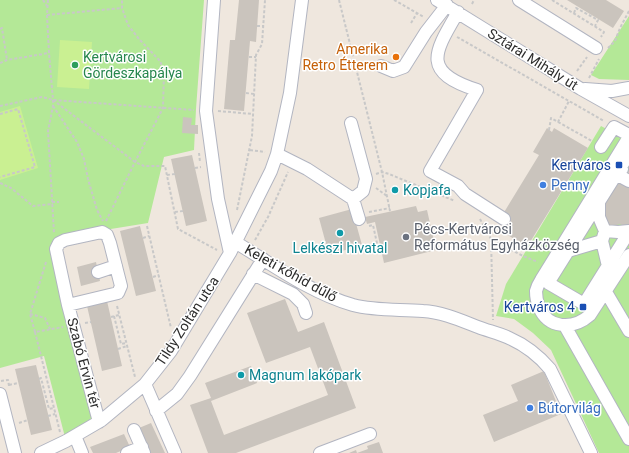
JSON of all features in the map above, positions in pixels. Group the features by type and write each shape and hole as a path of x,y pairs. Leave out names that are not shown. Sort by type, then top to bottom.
{"street":[{"path":"214,0 206,110 218,199 233,248"},
{"name":"Tildy Zoltán utca","path":"41,453 99,422 170,352 233,248 278,154 290,93 302,0"},
{"path":"519,0 595,47"},
{"path":"380,66 393,71 404,67 433,22 442,3"},
{"name":"Sztárai Mihály út","path":"442,3 581,89 629,116"},
{"path":"458,12 440,46 438,54 439,67 452,81 476,90 430,171 458,186 465,194 504,219"},
{"path":"581,89 612,91 629,88"},
{"path":"351,123 366,179 363,191 353,199"},
{"path":"601,147 614,127 629,136 540,280 536,291 537,302 547,320 565,326 584,320 590,315 606,292 629,255"},
{"path":"278,154 307,169 353,199 363,220"},
{"path":"629,154 548,283 584,304 629,231"},
{"path":"616,174 629,164"},
{"path":"616,174 629,181"},
{"path":"599,203 599,217 608,266"},
{"path":"568,251 603,236 629,231"},
{"name":"Szabó Ervin tér","path":"68,305 118,293 121,286 110,243 107,236 102,232 65,240 59,243 56,248 68,305 99,422"},
{"name":"Keleti kőhíd dűlő","path":"233,248 248,250 312,288 337,300 355,305 387,310 424,311 454,317 479,328 509,338 528,348 541,358 550,369 591,453"},
{"path":"156,411 177,394 186,382 263,259"},
{"path":"98,272 116,266"},
{"path":"253,274 293,294 303,304 306,313"},
{"path":"606,292 629,331"},
{"path":"565,326 629,439"},
{"path":"142,379 175,453"},
{"path":"0,394 16,453"},
{"path":"127,453 143,450 134,430"},
{"path":"320,453 370,434"},
{"path":"75,436 82,453"}],"path":[{"path":"43,0 48,6"},
{"path":"48,0 47,15 53,100 48,131 54,234"},
{"path":"53,106 77,142 84,159 97,210 104,224 163,108 164,72 160,61 128,25 122,8 122,0"},
{"path":"237,211 250,150 256,55 262,44 265,0"},
{"path":"338,0 382,172 390,210 363,220"},
{"path":"394,0 433,22"},
{"path":"472,4 474,0"},
{"path":"552,0 604,32 577,71"},
{"path":"47,15 122,8"},
{"path":"574,13 576,8 598,20 595,26"},
{"path":"411,23 417,14"},
{"path":"257,26 264,26"},
{"path":"0,29 2,28 7,60"},
{"path":"447,31 614,127"},
{"path":"0,63 7,60 49,53"},
{"path":"249,57 256,57"},
{"path":"246,93 254,94"},
{"path":"0,106 42,97 53,100 253,114"},
{"path":"53,100 135,162 144,166 165,166 178,229 219,252 218,245"},
{"path":"558,122 569,101"},
{"path":"0,114 18,109 35,167 0,177"},
{"path":"549,130 552,118 589,140"},
{"path":"200,151 198,155 202,174"},
{"path":"248,250 268,217 292,162"},
{"path":"195,168 201,167"},
{"path":"382,172 459,203"},
{"path":"167,175 175,174"},
{"path":"0,183 11,188 33,206 59,202"},
{"path":"175,212 183,211"},
{"path":"478,216 491,239 492,319 496,324"},
{"path":"363,220 373,225 378,248 380,248"},
{"path":"147,226 173,333"},
{"path":"143,238 149,236"},
{"path":"491,239 523,256 549,267"},
{"path":"48,256 30,314 60,433"},
{"path":"153,277 159,275"},
{"path":"114,294 135,379 142,379"},
{"path":"30,314 45,318 50,329"},
{"path":"119,315 113,316 121,344 126,343"},
{"path":"35,332 74,325"},
{"path":"118,349 127,346"},
{"path":"46,377 40,378 49,409 54,408"},
{"path":"9,385 18,383"},
{"path":"48,416 55,414"},
{"path":"19,423 28,420"}],"green space":[{"path":"0,0 204,0 194,150 164,157 148,223 55,238 56,249 99,422 66,441 44,356 0,368"},
{"path":"629,16 629,80 599,79 591,75"},
{"name":"Kertvárosi Gördeszkapálya","path":"60,40 92,42 89,89 57,87"},
{"path":"20,106 38,168 0,180 0,112"},
{"path":"601,126 629,141 629,453 599,453 551,350 533,333 514,319 496,316 506,284"}],"building":[{"path":"239,0 259,0 256,42 250,41 244,111 224,109 230,40 235,40"},
{"path":"567,0 606,0 624,11 613,28"},
{"path":"183,117 192,118 191,125 198,125 198,134 182,133"},
{"name":"Penny","path":"547,128 552,132 554,128 588,148 527,247 503,232 511,219 503,214 539,155 533,152"},
{"path":"192,155 207,221 186,226 171,159"},
{"path":"623,167 629,171 629,225 627,228 620,224 610,227 598,209"},
{"name":"Pécs-Kertvárosi Református Egyházközség","path":"416,206 418,212 427,210 436,250 384,263 375,222 367,224 365,217"},
{"name":"Lelkészi hivatal","path":"352,209 362,245 329,255 319,218"},
{"path":"140,226 156,291 136,296 120,231"},
{"path":"96,262 100,281 81,286 77,267"},
{"name":"Magnum lakópark","path":"285,299 298,332 324,322 356,408 236,453 208,453 190,405 211,398 205,383 251,366 257,383 211,401 224,435 328,395 310,347 266,363 247,313"},
{"path":"107,301 122,366 102,371 87,306"},
{"path":"36,365 52,430 31,435 15,369"},
{"name":"Bútorvilág","path":"544,371 561,414 494,442 483,415 518,401 511,385"},
{"path":"151,423 165,453 150,453 139,428"},
{"path":"124,434 130,447 116,453 93,453 90,447"},
{"path":"379,442 383,453 357,453 368,449 367,446"},
{"path":"356,450 357,453 349,453"}],"place":[{"name":"Amerika Retro Étterem","path":"396,57"},
{"name":"Kertvárosi Gördeszkapálya","path":"75,65"},
{"name":"Kertváros","path":"619,165"},
{"name":"Penny","path":"543,185"},
{"name":"Kopjafa","path":"395,190"},
{"name":"Lelkészi hivatal","path":"340,233"},
{"name":"Pécs-Kertvárosi Református Egyházközség","path":"406,237"},
{"name":"Kertváros 4","path":"583,307"},
{"name":"Magnum lakópark","path":"241,375"},
{"name":"Bútorvilág","path":"530,408"}]}
